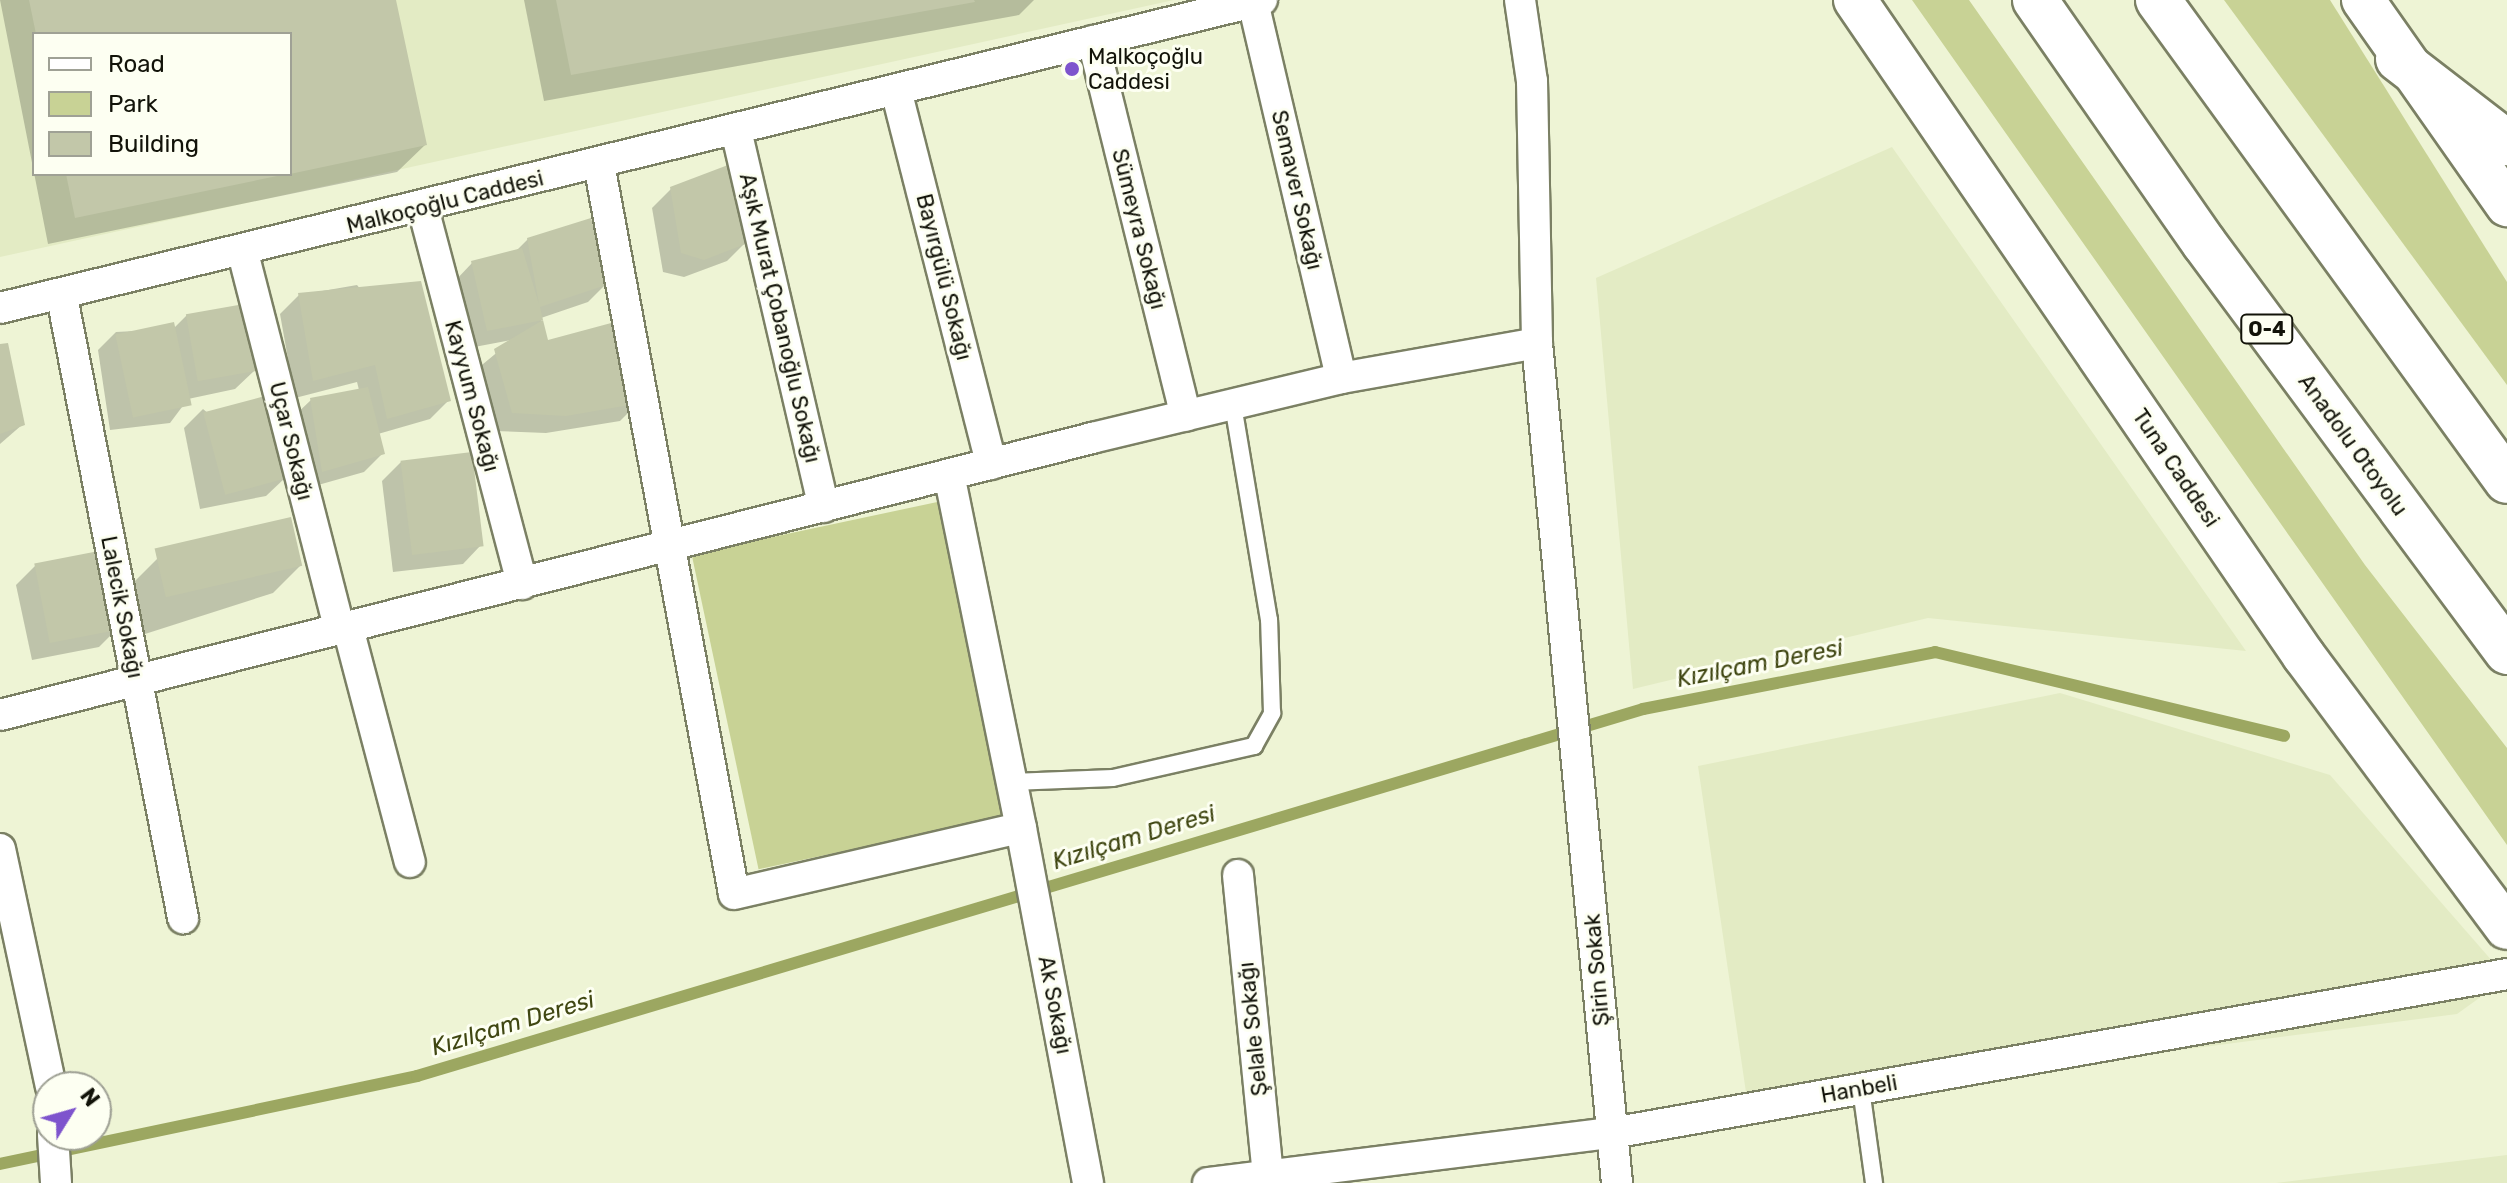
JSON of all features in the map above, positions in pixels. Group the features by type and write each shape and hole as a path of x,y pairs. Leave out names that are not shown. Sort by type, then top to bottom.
{"main road":[{"name":"Tuna Caddesi","path":"1855,0 2304,656 2507,928"},
{"name":"Anadolu Otoyolu","path":"2035,0 2204,243 2507,652"},
{"path":"2158,0 2507,481"},
{"path":"2363,0 2398,59 2507,205"},
{"path":"2398,59 2507,143"}],"street":[{"name":"Şirin Sokak","path":"1520,0 1532,81 1537,343 1617,1183"},
{"name":"Malkoçoğlu Caddesi","path":"0,308 62,297 243,253 1258,1"},
{"name":"Semaver Sokağı","path":"1258,1 1341,378"},
{"name":"Sümeyra Sokağı","path":"1093,41 1186,416"},
{"name":"Bayırgülü Sokağı","path":"896,90 991,464"},
{"name":"Aşık Murat Çobanoğlu Sokağı","path":"736,130 824,507"},
{"path":"599,164 667,547 734,894 1021,828"},
{"name":"Kayyum Sokağı","path":"423,208 522,584"},
{"name":"Uçar Sokağı","path":"243,253 410,862"},
{"name":"Lalecik Sokağı","path":"62,297 183,918"},
{"path":"0,715 1233,404 1341,378 1537,343"},
{"name":"Ak Sokağı","path":"949,475 1012,782 1088,1183"},
{"path":"0,849 48,1071"},
{"name":"Şelale Sokağı","path":"1238,875 1268,1179"},
{"name":"Hanbeli","path":"1208,1183 1268,1179 1612,1133 2507,974"},
{"path":"54,1151 56,1181"}],"lane":[{"path":"1012,782 1113,778 1254,746 1272,713 1269,620 1233,404"},
{"path":"1861,1089 1874,1183"}],"shaded area":[{"path":"0,0 1174,0 0,257"},
{"path":"1892,147 2246,651 1928,618 1633,689 1596,278"},
{"path":"2060,693 2330,775 2507,978 2457,1014 1748,1106 1698,766"},
{"path":"2507,1155 2507,1183 2276,1183"}],"green space":[{"path":"1912,0 1969,0 2365,565 2507,748 2507,845"},
{"path":"2224,0 2330,0 2507,282 2507,385"},
{"path":"942,501 1009,816 759,869 692,554"}],"building":[{"path":"29,0 396,0 427,145 292,174 292,32 36,32"},
{"path":"556,0 974,0 975,2 571,75"},
{"path":"728,165 748,243 704,260 681,253 670,187"},
{"path":"66,176 277,176 75,218"},
{"path":"591,218 609,284 540,307 543,320 487,331 471,261 522,248 539,304 527,238"},
{"path":"421,281 451,401 387,419 375,365 313,381 298,293"},
{"path":"244,304 256,371 198,381 186,314"},
{"path":"626,319 641,403 566,416 512,413 494,349 543,320 548,340"},
{"path":"174,322 192,405 133,418 115,334"},
{"path":"8,343 25,425 0,434 0,344"},
{"path":"368,387 385,454 322,472 310,398"},
{"path":"265,396 287,478 225,495 203,413"},
{"path":"472,452 484,546 412,555 401,461"},
{"path":"291,517 302,566 166,597 155,548"},
{"path":"104,550 119,630 50,643 34,564"}],"waterway":[{"name":"Kızılçam Deresi","path":"0,1164 417,1076 1643,709 1935,652 2284,736"}],"place":[{"name":"Malkoçoğlu Caddesi","path":"1072,69"}]}
